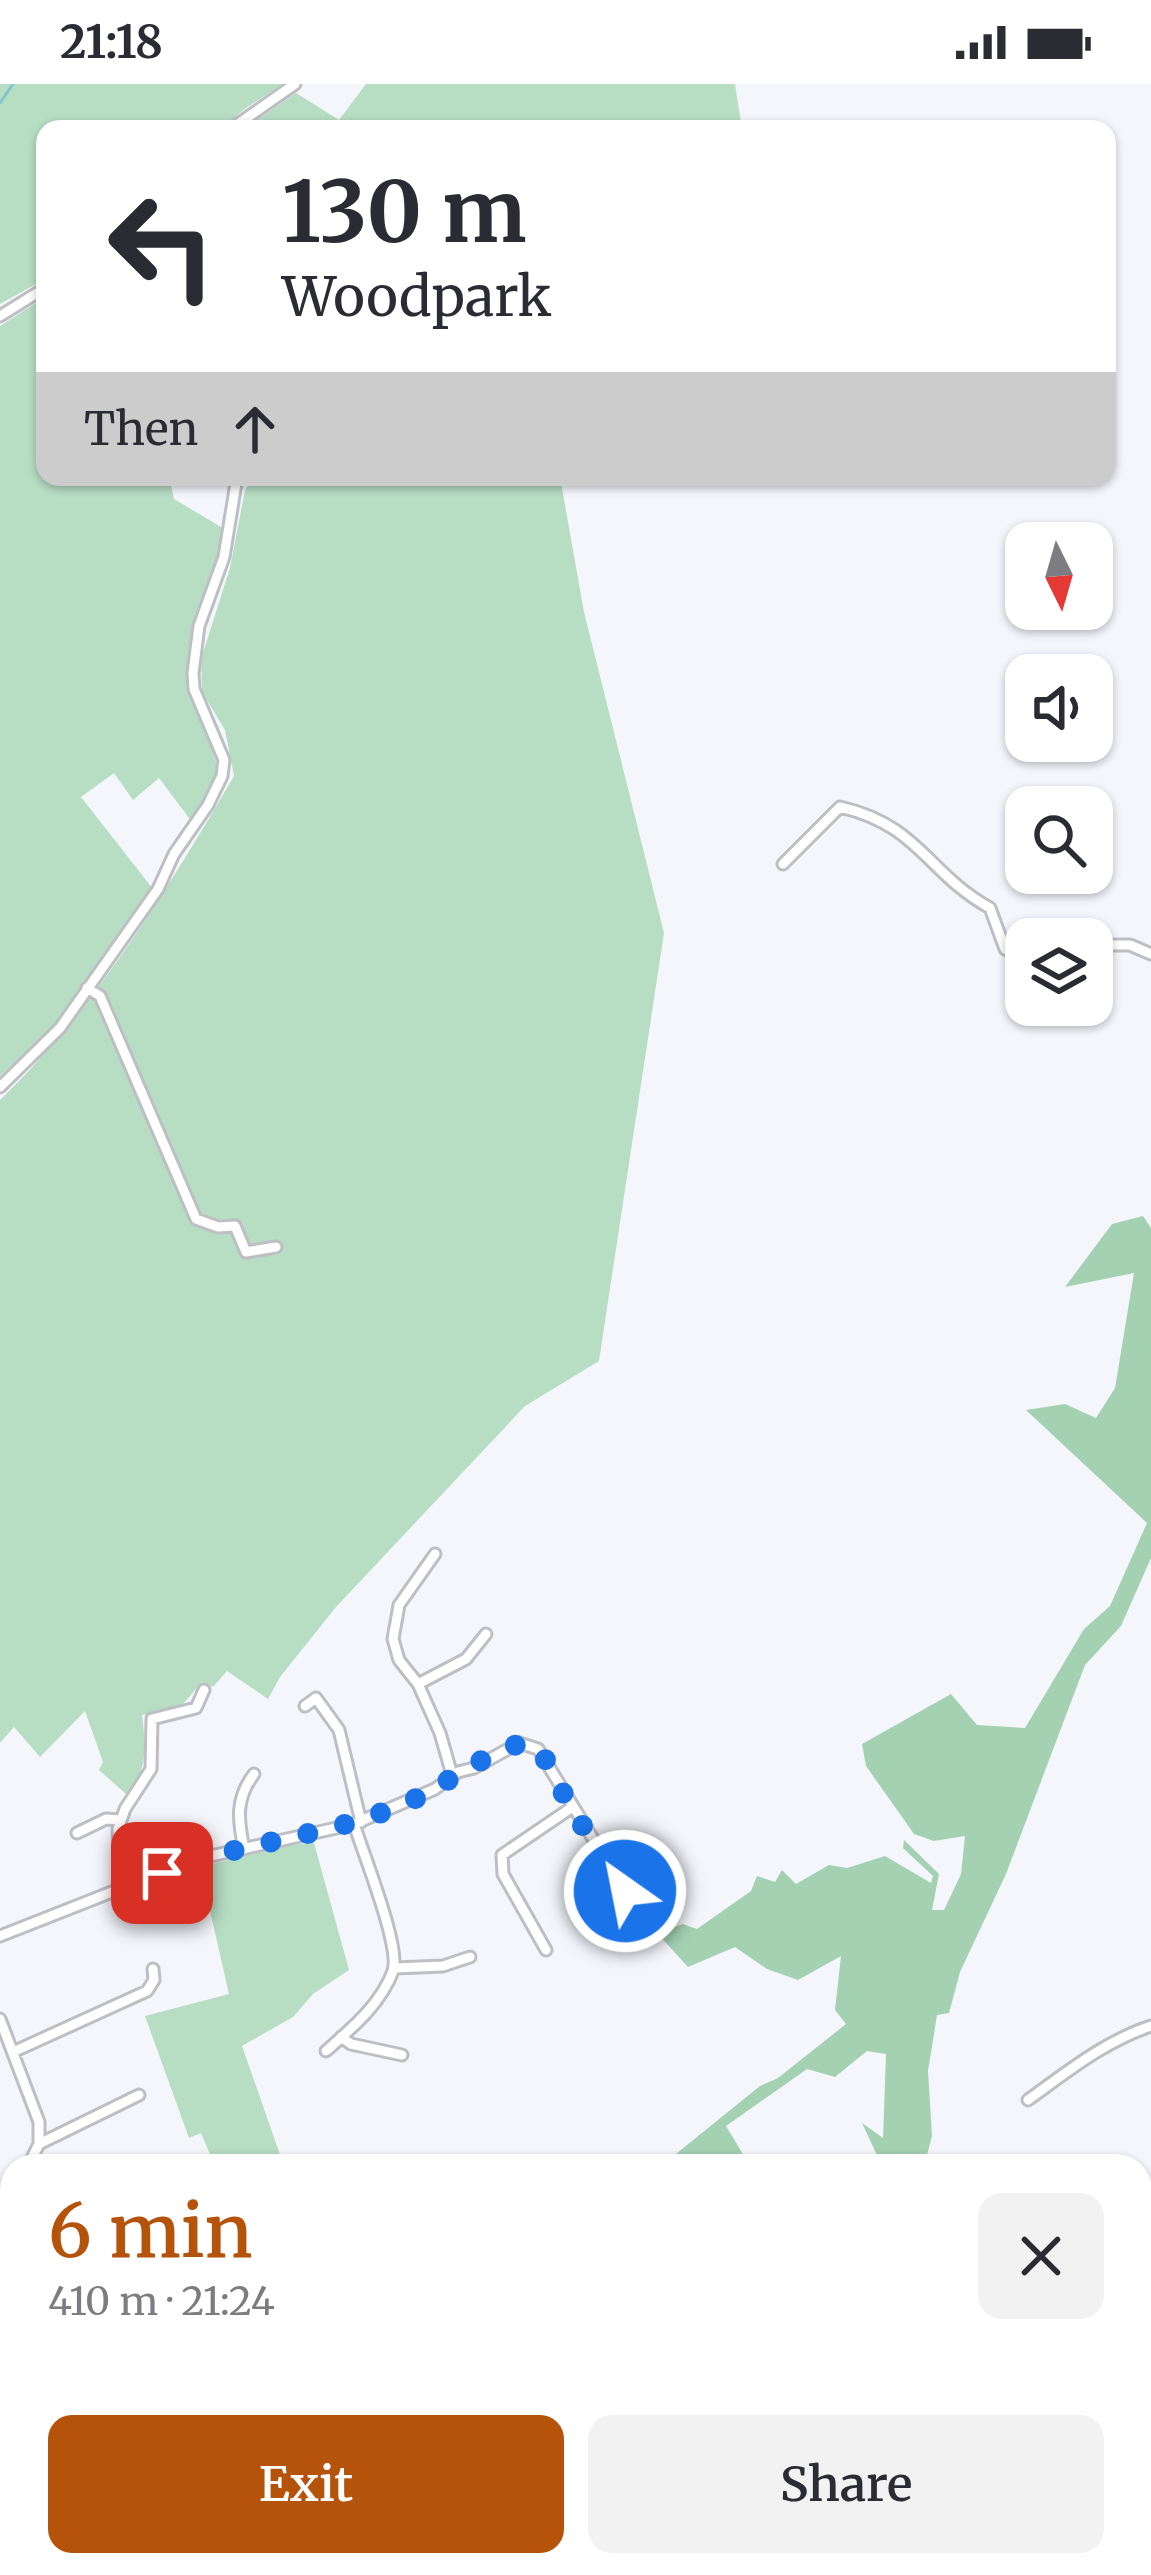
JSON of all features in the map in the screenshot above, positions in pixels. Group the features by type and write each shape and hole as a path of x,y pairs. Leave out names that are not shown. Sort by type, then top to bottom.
{"street":[{"path":"244,120 295,84"},
{"path":"0,316 36,294"},
{"path":"0,1087 60,1028 158,890 174,854 208,806 222,776 224,760 194,689 193,673 199,626 224,557 236,486"},
{"path":"783,864 840,807 869,814 894,826 961,892 990,908 1005,950"},
{"path":"1113,945 1130,945 1151,954"},
{"path":"87,988 100,996 196,1219 218,1227 236,1226 246,1252 276,1247"},
{"path":"435,1554 399,1605 393,1627 399,1660 418,1684 440,1732 452,1775"},
{"path":"418,1684 466,1659 488,1633"},
{"path":"131,1885 119,1852 120,1820 151,1768 152,1719 196,1708 204,1690"},
{"path":"305,1706 316,1698 339,1730 395,1968 374,2005 326,2050"},
{"path":"0,1936 193,1861 358,1823 474,1768 510,1744 527,1743 538,1749 625,1891"},
{"path":"244,1850 238,1810 245,1786 256,1772"},
{"path":"546,1950 503,1874 502,1856 571,1808"},
{"path":"77,1833 106,1819 120,1820"},
{"path":"395,1968 443,1966 470,1957"},
{"path":"13,2052 147,1991 154,1980 153,1969"},
{"path":"0,2020 39,2122 40,2144 35,2154"},
{"path":"1028,2099 1099,2050 1151,2026"},
{"path":"341,2037 351,2044 402,2055"},
{"path":"40,2144 139,2095"}],"green space":[{"path":"0,84 283,84 232,120 36,120 36,284 0,304"},
{"path":"366,84 735,84 741,120 339,120"},
{"path":"296,93 339,120 257,120"},
{"path":"36,303 36,486 171,486 174,499 226,530 190,678 220,774 192,822 159,778 133,800 114,773 81,797 153,889 49,1032 0,1076 0,326"},
{"path":"248,486 562,486 584,612 664,933 599,1361 525,1406 336,1607 268,1699 227,1671 213,1687 202,1682 177,1711 142,1715 144,1757 127,1795 99,1770 103,1762 85,1711 40,1757 14,1727 0,1743 0,1100 99,987 234,776 225,730 202,692 201,659 230,568"},
{"path":"1143,1216 1151,1228 1151,1558 1121,1626 1085,1665 1006,1874 960,1972 949,2013 937,2015 928,2071 932,2136 927,2154 876,2154 862,2123 883,2138 886,2054 867,2051 835,2077 807,2069 726,2126 743,2154 676,2154 846,2024 835,2010 841,1956 798,1980 767,1969 735,1947 688,1967 657,1933 683,1924 697,1929 751,1891 757,1876 775,1882 782,1870 796,1884 829,1865 847,1868 885,1856 931,1883 933,1876 903,1848 904,1840 939,1874 932,1910 944,1910 961,1874 965,1836 934,1841 914,1834 866,1766 862,1744 951,1694 977,1725 1025,1728 1084,1629 1110,1606 1147,1523 1026,1410 1065,1404 1096,1418 1115,1388 1134,1273 1065,1287 1112,1224"},
{"path":"314,1843 349,1970 313,1994 293,2017 242,2046 280,2154 210,2154 201,2133 189,2138 145,2016 229,1994 200,1867"}],"waterway":[{"path":"0,103 13,84"}],"route":[{"path":"162,1873 193,1861 355,1824 435,1789 446,1778 474,1768 510,1744 527,1743 538,1749 625,1891"}]}
